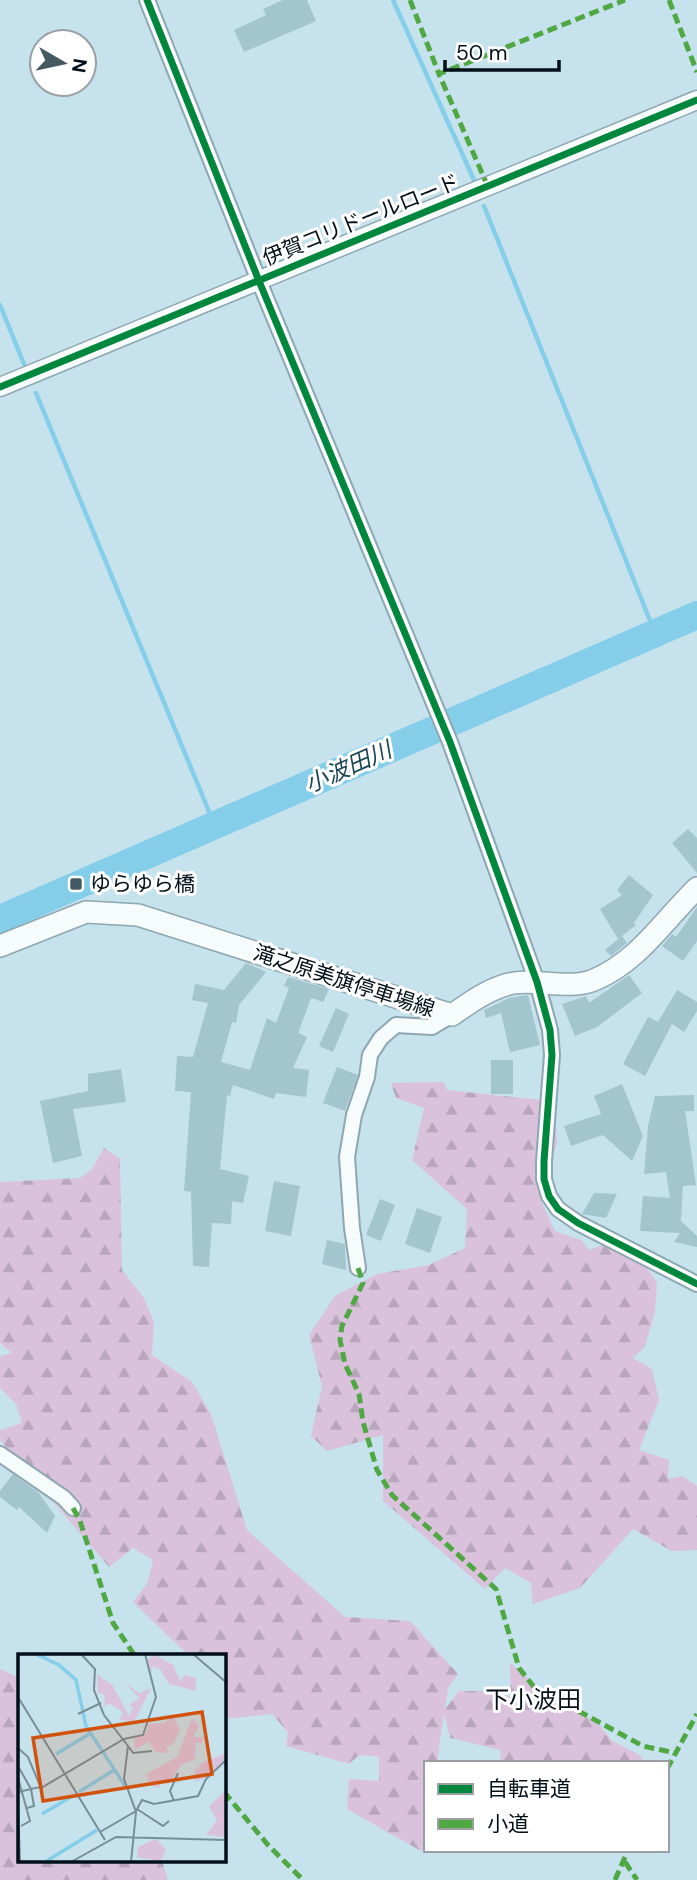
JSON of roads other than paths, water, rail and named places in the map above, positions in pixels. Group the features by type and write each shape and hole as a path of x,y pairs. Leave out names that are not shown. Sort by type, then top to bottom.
{"main road":[{"name":"滝之原美旗停車場線","path":"0,946 86,912 138,915 452,1015 494,989 514,983 580,984 593,981 630,960 697,888"}],"street":[{"path":"146,0 450,742 537,982 550,1030 552,1055 544,1161 544,1179 549,1196 558,1209 578,1223 697,1284"},
{"name":"伊賀コリドールロード","path":"0,387 697,100"},
{"path":"358,1268 347,1157 354,1115 367,1077 370,1055 381,1038 396,1025 432,1027 452,1015"},
{"path":"0,1454 64,1498 73,1508"}],"waterway":[{"path":"393,0 474,180"},
{"path":"484,206 655,633"},
{"path":"0,305 24,364"},
{"path":"36,393 215,826"},
{"name":"小波田川","path":"0,919 697,615"}],"place":[{"name":"ゆらゆら橋","path":"76,884"}],"district":[{"name":"下小波田","path":"533,1699"}]}
